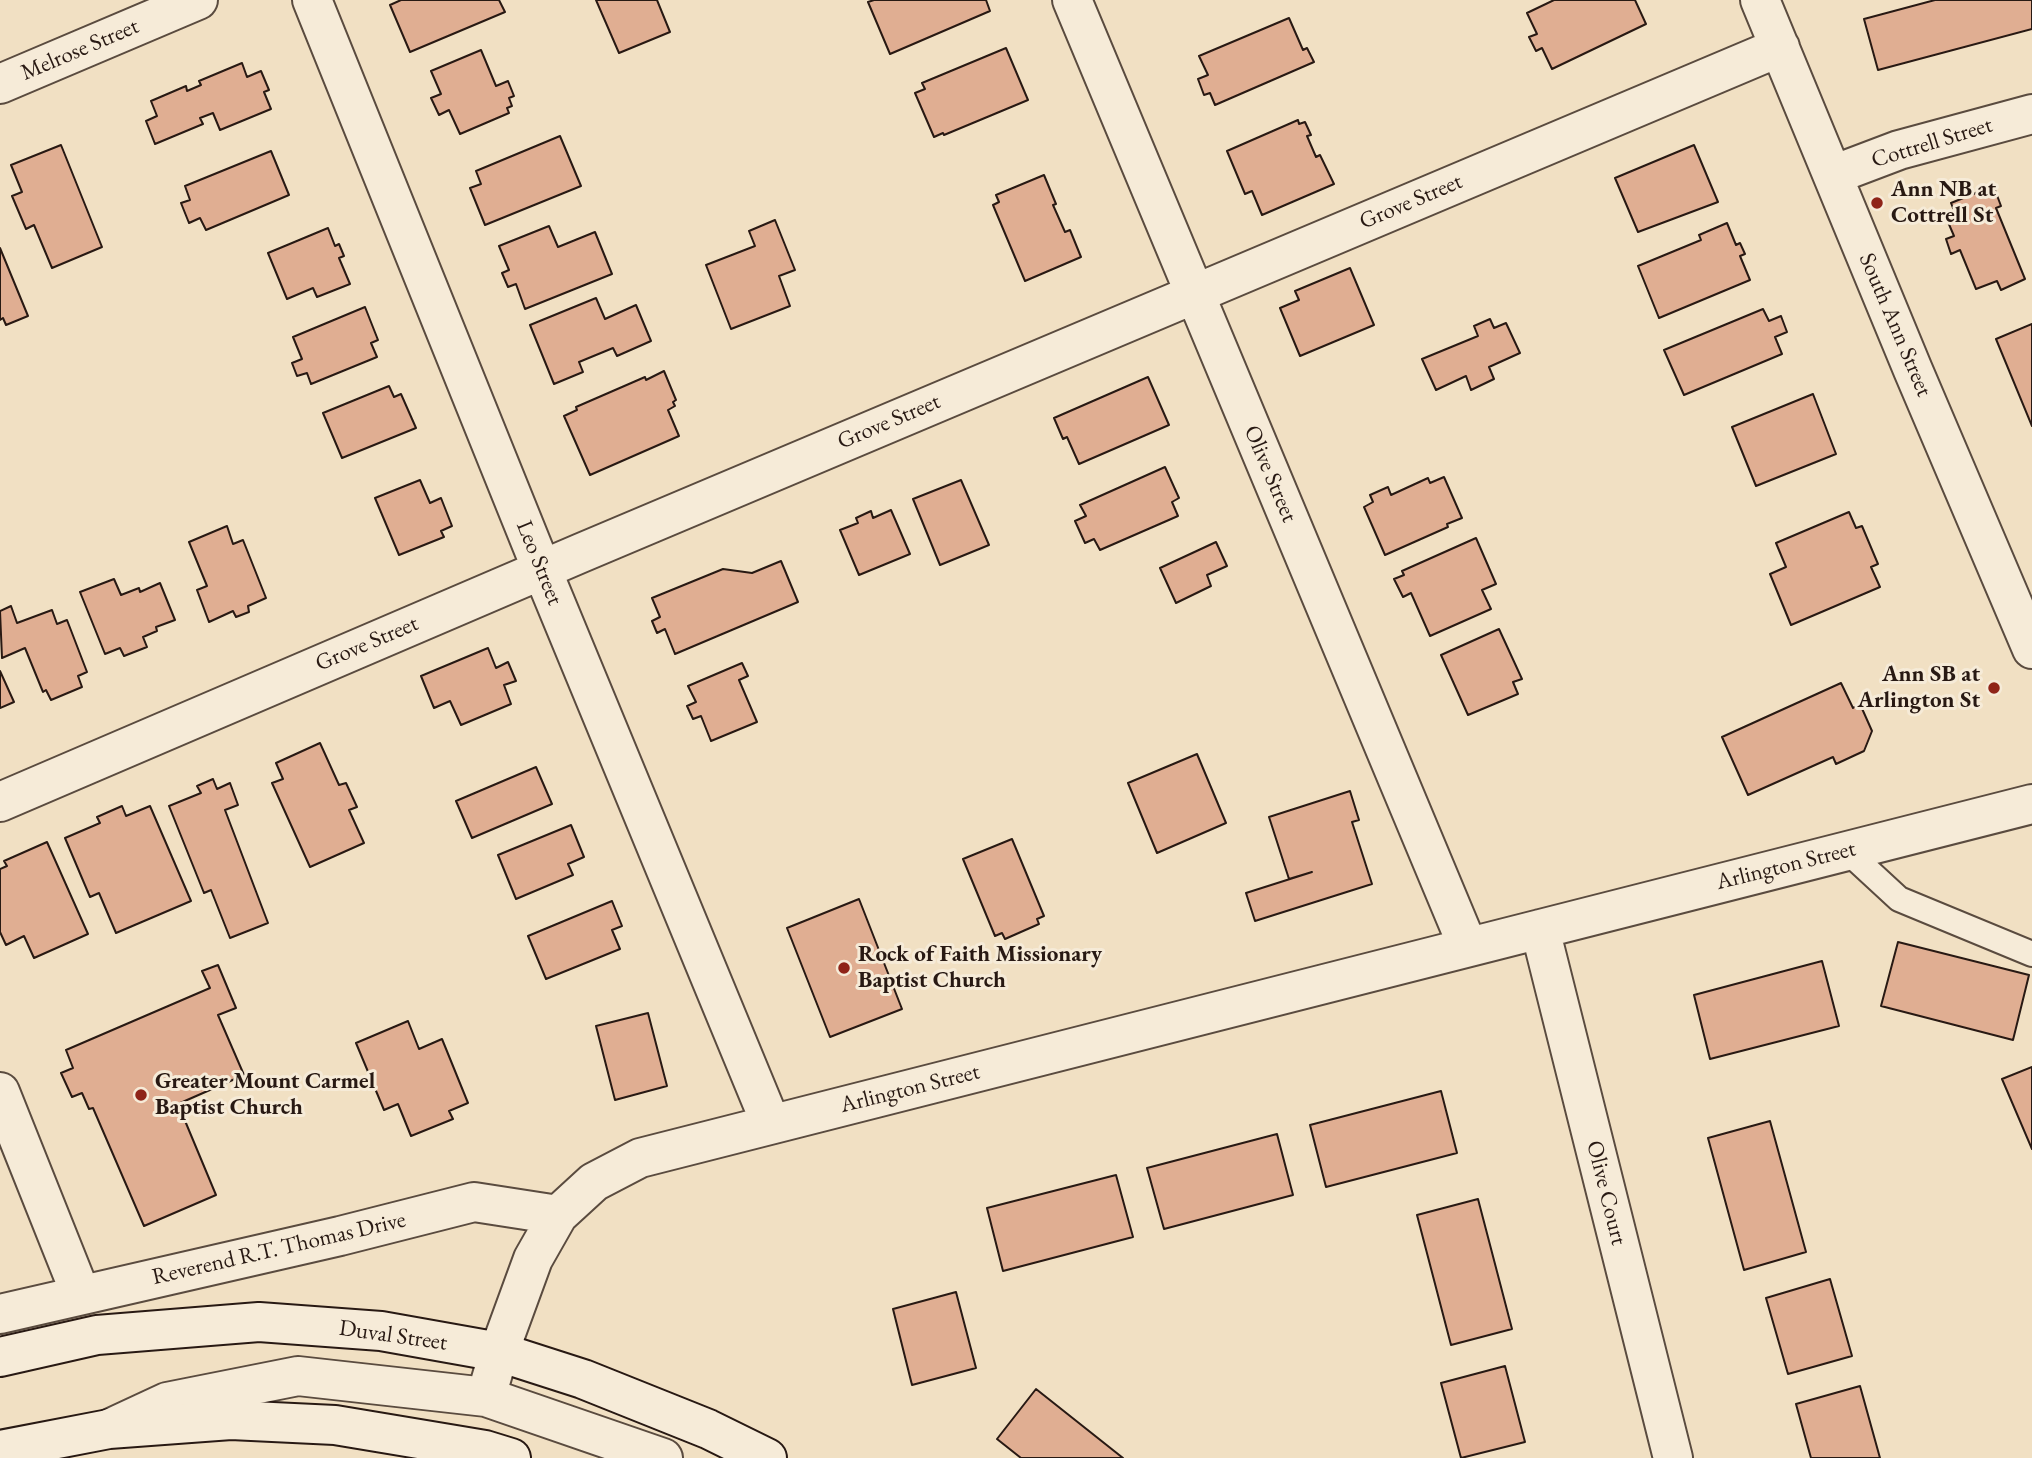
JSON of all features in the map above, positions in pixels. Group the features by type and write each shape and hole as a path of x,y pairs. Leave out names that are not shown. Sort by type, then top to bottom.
{"street":[{"name":"Melrose Street","path":"0,84 198,0"},
{"name":"Leo Street","path":"312,0 542,570 771,1124"},
{"name":"Olive Street","path":"1073,0 1468,947"},
{"name":"South Ann Street","path":"1760,0 2032,649"},
{"name":"Grove Street","path":"0,802 1780,47"},
{"name":"Cottrell Street","path":"1833,174 1899,150 2032,114"},
{"name":"Arlington Street","path":"486,1397 499,1352 533,1259 558,1215 594,1182 640,1158 2032,804"},
{"name":"Olive Court","path":"1540,929 1673,1458"},
{"path":"0,1092 81,1295"},
{"name":"Reverend R.T. Thomas Drive","path":"0,1314 340,1236 474,1202 558,1215"},
{"name":"Duval Street","path":"0,1357 97,1335 260,1322 382,1331 499,1352 583,1379 696,1424 767,1458"},
{"path":"109,1429 167,1402 298,1376 486,1397 663,1458"},
{"path":"0,1450 109,1429 231,1420 335,1424 485,1450 512,1458"}],"lane":[{"path":"1847,851 1899,899 2032,954"}],"building":[{"path":"401,0 499,0 505,12 410,52 390,5"},
{"path":"596,0 657,0 670,32 619,53"},
{"path":"986,0 990,11 890,54 868,2"},
{"path":"1554,0 1635,0 1646,24 1552,69 1542,48 1536,51 1529,37 1537,34 1527,13"},
{"path":"1935,0 2032,0 2032,29 1878,70 1864,19"},
{"path":"1289,18 1303,50 1307,48 1314,62 1215,105 1210,93 1204,95 1198,79 1208,75 1199,56"},
{"path":"1006,48 1028,100 934,137 915,93 925,89 922,83"},
{"path":"481,50 496,86 508,81 514,96 509,98 512,106 507,108 509,113 460,134 449,110 439,115 431,98 441,94 431,71"},
{"path":"242,63 247,77 261,71 269,90 264,92 271,109 220,130 213,113 200,118 203,124 155,144 146,121 157,116 151,101 186,86 187,91 201,85 199,81"},
{"path":"1298,120 1299,124 1305,122 1311,135 1307,136 1316,157 1320,155 1334,184 1262,215 1252,191 1245,194 1227,151"},
{"path":"560,136 581,186 485,225 470,188 481,184 476,171"},
{"path":"61,145 102,247 52,268 34,225 26,229 12,196 22,192 11,165"},
{"path":"1694,145 1718,202 1638,232 1615,178"},
{"path":"271,151 289,195 206,230 200,218 189,223 181,203 190,200 185,186"},
{"path":"1044,175 1065,232 1070,230 1081,257 1025,281 993,205 999,202 996,195"},
{"path":"1988,188 1989,193 1995,190 2001,206 1996,208 2025,279 2001,290 1997,281 1976,289 1960,250 1951,254 1946,239 1954,236 1948,222 1957,218 1951,203"},
{"path":"775,220 795,270 779,276 790,306 731,329 706,265 755,246 749,231"},
{"path":"1727,223 1736,245 1740,243 1745,254 1740,256 1750,280 1659,318 1638,266 1701,240 1699,235"},
{"path":"549,226 558,247 595,232 612,274 525,309 516,284 508,287 502,273 509,270 499,246"},
{"path":"328,228 335,246 339,244 344,256 339,258 350,284 317,297 313,288 287,299 268,253"},
{"path":"0,248 28,316 6,325 3,318 0,320"},
{"path":"1350,268 1374,325 1300,356 1280,308 1299,300 1295,291"},
{"path":"596,298 605,319 636,305 651,341 617,356 613,348 579,362 583,372 554,384 530,325"},
{"path":"365,307 378,340 371,343 377,357 311,384 307,373 297,376 292,363 302,359 293,337"},
{"path":"1763,309 1769,321 1781,316 1787,332 1775,337 1782,354 1684,395 1664,350"},
{"path":"1490,319 1494,328 1506,323 1520,353 1489,367 1494,379 1471,390 1466,376 1436,390 1422,359 1478,336 1474,326"},
{"path":"2032,324 2032,426 1996,339"},
{"path":"664,371 676,400 673,402 675,406 668,410 679,436 590,475 564,416 577,410 576,407"},
{"path":"1148,377 1169,425 1079,464 1067,437 1063,439 1054,418"},
{"path":"389,386 394,397 401,394 416,428 342,458 323,413"},
{"path":"1813,394 1836,454 1756,486 1732,427"},
{"path":"1165,467 1179,498 1172,502 1178,516 1100,550 1094,539 1085,543 1075,521 1086,516 1080,505"},
{"path":"1444,477 1462,518 1385,555 1364,507 1373,502 1370,495 1388,487 1391,495 1428,478 1430,483"},
{"path":"420,480 430,503 441,498 452,526 441,531 444,537 399,555 375,498"},
{"path":"961,480 989,545 940,565 913,499"},
{"path":"891,510 910,554 859,575 840,530 858,523 856,518 871,511 873,518"},
{"path":"1849,512 1856,528 1862,526 1878,564 1871,567 1880,587 1791,625 1770,574 1786,567 1776,543"},
{"path":"227,526 233,544 243,540 266,598 248,606 249,612 236,617 233,611 209,622 197,590 207,586 189,542"},
{"path":"1476,538 1496,584 1482,590 1491,609 1430,636 1411,593 1403,597 1394,579 1404,575 1402,571"},
{"path":"1216,542 1227,566 1207,575 1211,586 1176,603 1160,568"},
{"path":"781,561 798,602 675,654 665,629 657,633 652,621 660,617 652,598 723,569 752,573"},
{"path":"114,579 121,595 139,588 140,592 160,583 175,620 156,627 157,631 143,637 147,647 124,656 120,648 105,654 80,592"},
{"path":"11,606 17,623 52,610 57,624 67,620 87,672 78,676 82,687 51,700 46,690 43,692 25,648 2,658 0,611"},
{"path":"1499,629 1522,679 1513,682 1518,694 1468,715 1441,655"},
{"path":"488,648 496,668 508,662 516,681 504,685 511,704 461,725 450,701 434,708 421,676"},
{"path":"742,663 748,676 739,680 757,722 711,741 701,716 693,719 687,706 696,702 688,686"},
{"path":"0,671 14,702 0,708"},
{"path":"1841,683 1853,708 1860,704 1872,731 1864,751 1836,764 1833,757 1748,795 1722,737"},
{"path":"320,743 339,785 346,783 357,807 349,810 364,843 310,867 272,783 283,779 276,763"},
{"path":"1197,754 1226,823 1157,853 1128,783"},
{"path":"536,767 552,804 472,838 456,801"},
{"path":"213,779 217,789 230,783 238,805 225,810 268,923 230,938 211,890 204,893 169,806 201,793 197,786"},
{"path":"1350,791 1359,820 1352,822 1372,884 1255,921 1246,893 1312,872 1289,879 1269,817"},
{"path":"122,806 126,816 150,806 191,901 116,933 99,893 90,897 65,838 100,823 97,817"},
{"path":"571,825 584,857 568,864 573,875 516,899 498,855"},
{"path":"1012,839 1044,916 1037,919 1039,924 1005,939 1002,933 995,936 963,859"},
{"path":"47,842 88,934 34,958 24,936 6,945 0,932 0,869 7,866 4,861"},
{"name":"Rock of Faith Missionary Baptist Church","path":"859,899 902,1009 830,1037 787,928"},
{"path":"612,901 622,926 612,930 620,949 546,979 528,936"},
{"path":"1898,942 2029,975 2013,1040 1881,1006"},
{"path":"1822,961 1839,1026 1710,1059 1694,995"},
{"name":"Greater Mount Carmel Baptist Church","path":"218,965 236,1008 218,1015 244,1075 178,1104 216,1195 144,1226 93,1108 89,1109 82,1093 72,1097 61,1073 73,1068 66,1050 210,988 202,971"},
{"path":"648,1013 667,1086 615,1100 596,1026"},
{"path":"408,1021 419,1049 442,1039 468,1103 449,1111 453,1119 411,1136 398,1104 384,1110 356,1043"},
{"path":"2032,1067 2032,1149 2002,1079"},
{"path":"1441,1091 1457,1153 1326,1187 1310,1125"},
{"path":"1770,1121 1806,1252 1744,1270 1708,1138"},
{"path":"1277,1134 1293,1195 1164,1229 1147,1168"},
{"path":"1116,1175 1133,1237 1003,1271 987,1208"},
{"path":"1478,1199 1512,1329 1451,1345 1417,1215"},
{"path":"1830,1279 1852,1356 1788,1374 1766,1298"},
{"path":"956,1292 976,1368 912,1385 893,1309"},
{"path":"1505,1366 1525,1442 1461,1458 1441,1383"},
{"path":"1860,1386 1880,1458 1811,1458 1796,1404"},
{"path":"1036,1389 1123,1458 1021,1458 997,1439"}],"place":[{"name":"Ann NB at Cottrell St","path":"1877,203"},
{"name":"Ann SB at Arlington St","path":"1994,688"},
{"name":"Rock of Faith Missionary Baptist Church","path":"844,968"},
{"name":"Greater Mount Carmel Baptist Church","path":"141,1095"}]}
